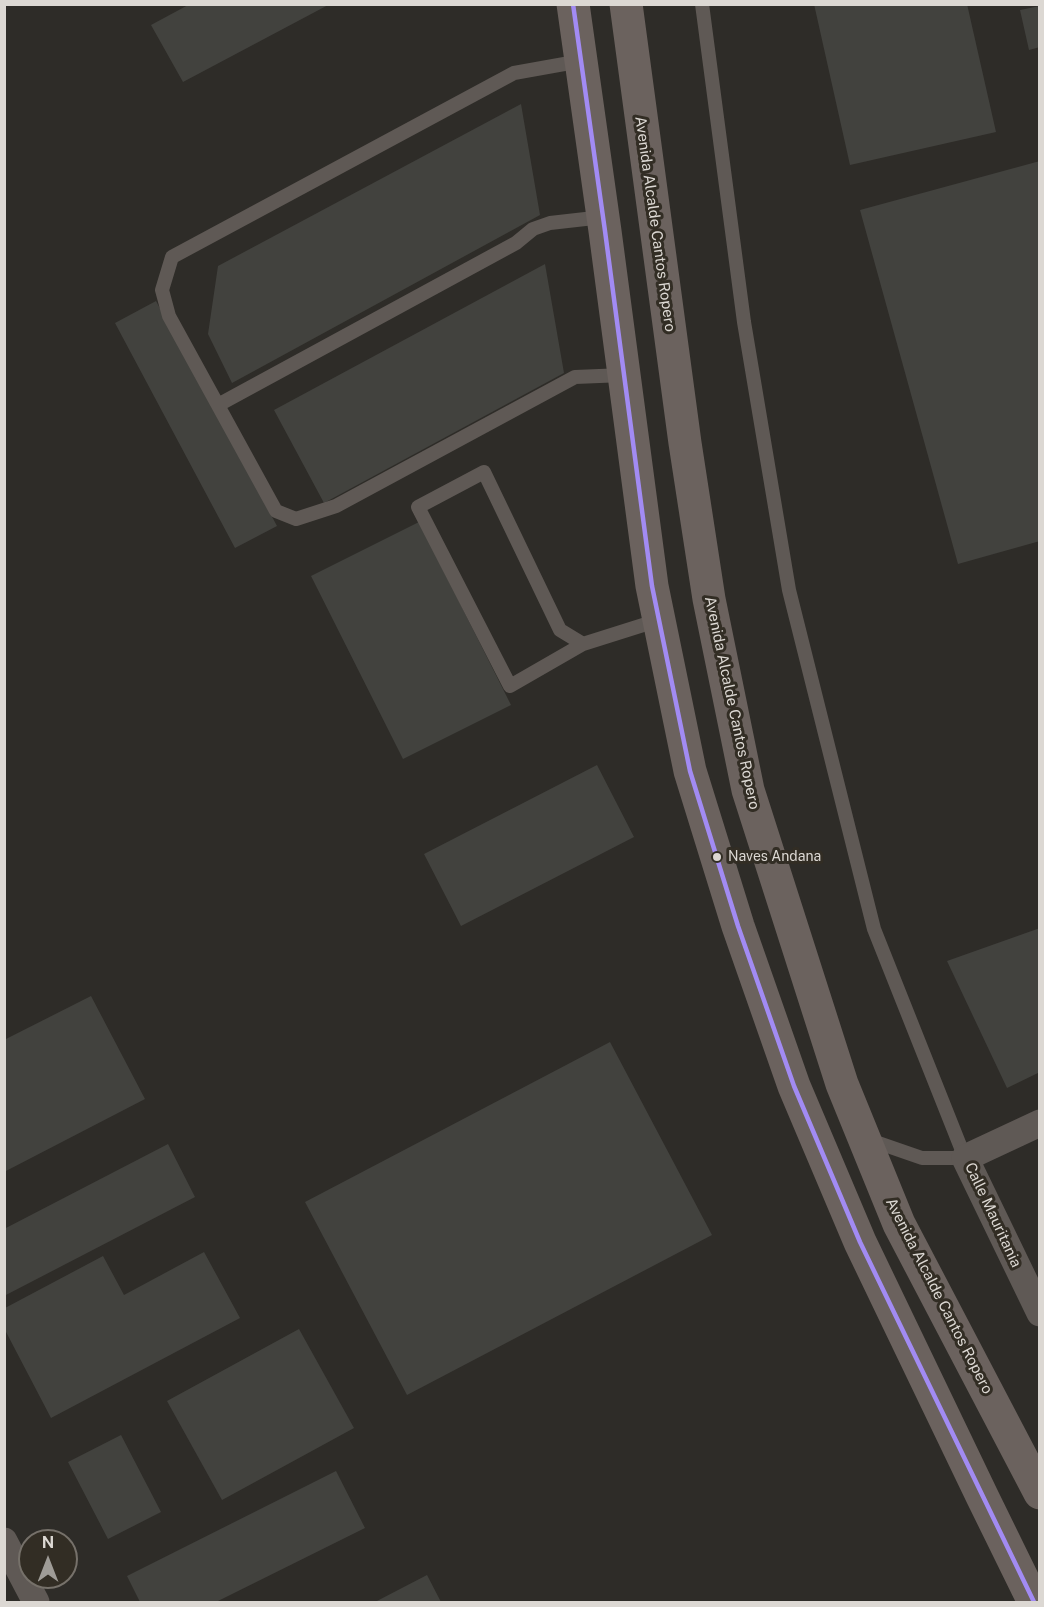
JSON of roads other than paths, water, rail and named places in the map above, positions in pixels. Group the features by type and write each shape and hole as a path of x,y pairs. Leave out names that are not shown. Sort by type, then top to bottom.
{"main road":[{"path":"573,4 652,586 690,771 738,926 794,1086 860,1242 1034,1602"},
{"name":"Avenida Alcalde Cantos Ropero","path":"626,4 708,588 748,790 842,1084 900,1224 1040,1493"}],"street":[{"name":"Calle Mauritania","path":"1040,1123 965,1158 1040,1313"},
{"path":"4,1541 36,1602"}],"lane":[{"path":"702,4 744,322 789,590 874,928 965,1158 922,1158 865,1139"},
{"path":"581,61 514,73 172,257 162,290 169,316 276,511 296,519 336,506 575,377 624,375"},
{"path":"218,405 516,243 533,229 550,223 603,217"},
{"path":"583,644 560,630 484,472 418,507 510,686 583,644 660,620"}],"place":[{"name":"Naves Andana","path":"717,857"}]}
